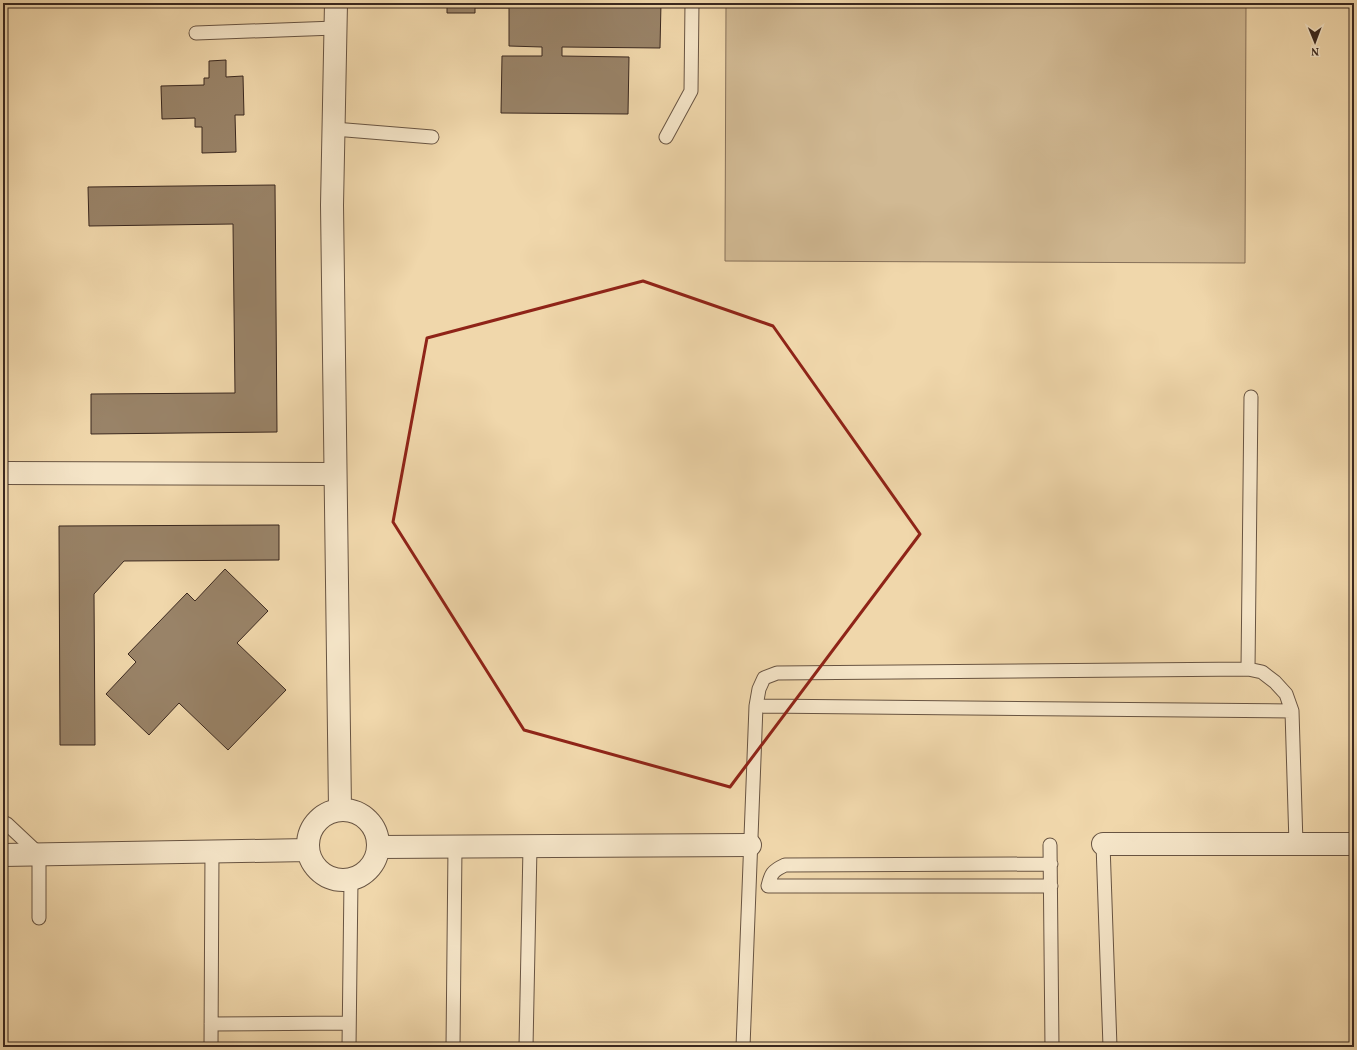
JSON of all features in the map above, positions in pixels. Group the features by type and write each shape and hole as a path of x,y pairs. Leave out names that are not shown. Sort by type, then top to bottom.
{"street":[{"path":"336,3 332,205 340,810"},
{"path":"3,472 335,474"},
{"path":"340,810 352,810 363,815 372,824 377,834 379,847 376,858 370,868 361,876 351,880 339,880 328,877 318,870 311,861 308,850 308,838 312,828 319,818 328,812 340,810"},
{"path":"1103,844 1354,844"},
{"path":"379,847 750,846"},
{"path":"3,854 308,850"}],"lane":[{"path":"666,137 691,91 692,3"},
{"path":"196,33 335,28"},
{"path":"334,129 432,137"},
{"path":"1248,669 1252,397"},
{"path":"743,1047 756,706 759,689 764,678 777,673 1248,669 1262,672 1275,682 1286,694 1292,711 1296,844"},
{"path":"756,706 1292,711"},
{"path":"3,822 8,824 39,854 39,918"},
{"path":"1103,844 1110,1047"},
{"path":"1050,845 1052,1047"},
{"path":"526,1047 530,846"},
{"path":"453,1047 455,847"},
{"path":"211,1047 212,851"},
{"path":"1051,864 785,866 776,869 770,876 768,886 1051,886"},
{"path":"874,865 874,886"},
{"path":"348,1047 351,880"},
{"path":"211,1024 349,1023"}],"highlighted area":[{"path":"643,281 773,326 920,534 730,787 524,730 393,522 427,338"}],"shaded area":[{"path":"726,3 1246,3 1245,263 725,261"}],"building":[{"path":"447,3 661,3 660,48 562,47 562,56 629,57 628,114 501,113 502,56 542,56 542,47 509,46 509,8 475,8 475,13 447,13"},
{"path":"226,60 226,77 243,76 244,115 235,115 236,152 202,153 202,127 195,127 195,118 162,119 161,86 204,85 204,78 209,78 209,61"},
{"path":"275,185 277,432 91,434 91,394 235,393 233,224 89,226 88,187"},
{"path":"279,525 279,560 124,561 94,594 95,745 60,745 59,526"},
{"path":"225,569 268,611 237,643 286,690 228,750 179,703 149,735 106,694 136,662 128,654 187,593 195,601"}]}
